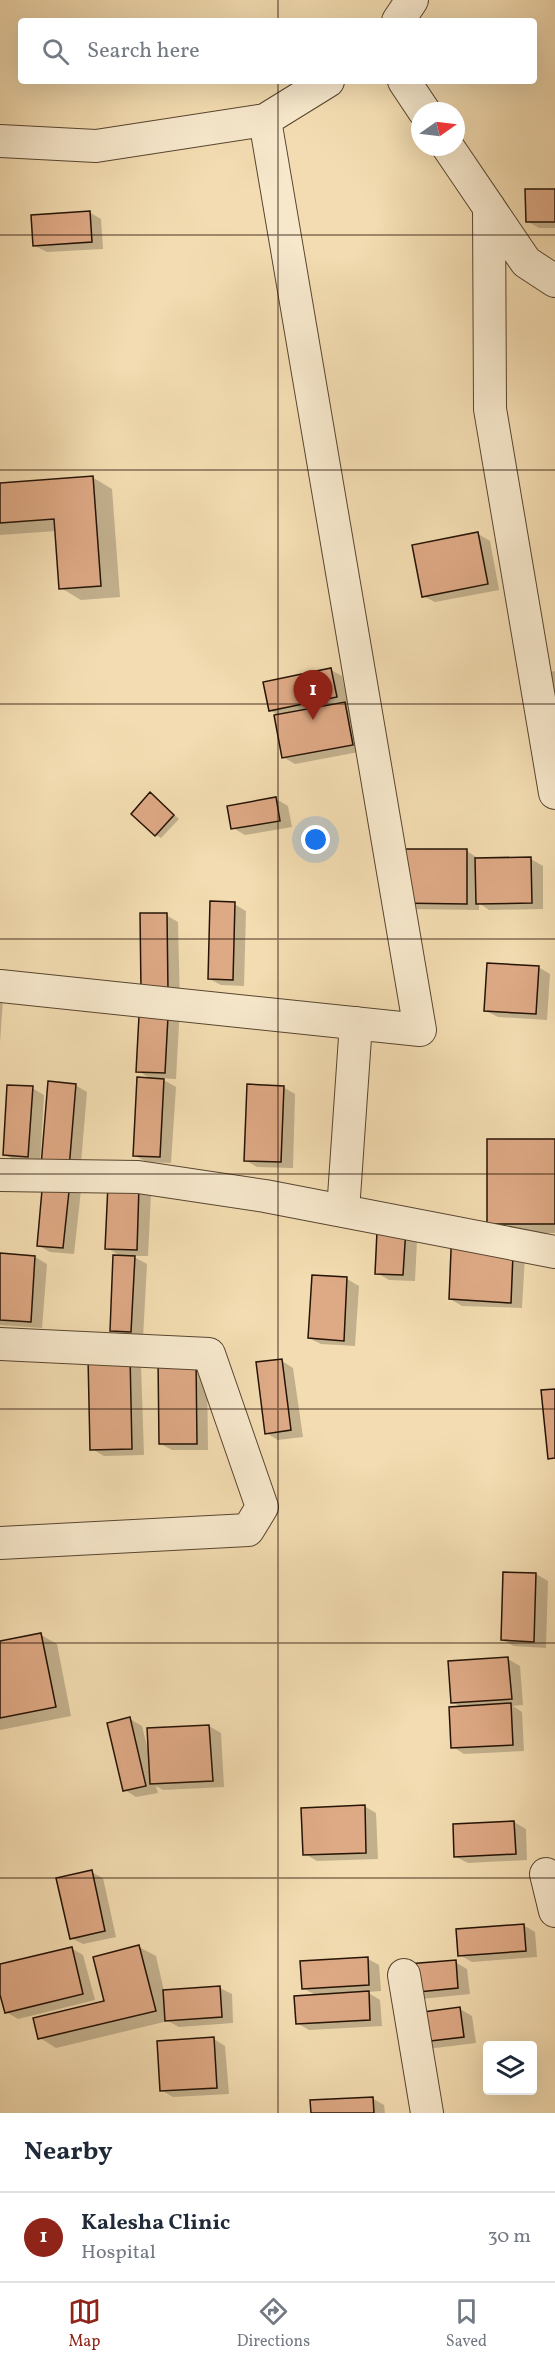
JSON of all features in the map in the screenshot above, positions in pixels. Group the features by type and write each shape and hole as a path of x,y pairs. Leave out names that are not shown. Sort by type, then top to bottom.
{"street":[{"path":"400,18 412,0"},
{"path":"0,141 96,146 266,120 323,84"},
{"path":"406,84 418,102"},
{"path":"0,986 420,1030 266,120"},
{"path":"454,156 526,262 555,281"},
{"path":"489,207 490,409 555,793"},
{"path":"343,1211 356,1023"},
{"path":"0,1175 138,1178 265,1196 555,1252"},
{"path":"0,1344 209,1354 262,1507 248,1530 0,1543"},
{"path":"546,1874 555,1911"},
{"path":"404,1975 427,2113"}],"building":[{"path":"525,189 555,189 555,222 526,222"},
{"path":"90,211 92,242 33,246 31,215"},
{"path":"93,476 101,586 59,589 54,519 0,523 0,483"},
{"path":"478,532 488,584 422,597 412,545"},
{"path":"331,668 337,697 269,711 263,682"},
{"path":"345,702 353,745 282,758 274,715"},
{"path":"150,792 174,815 155,836 131,814"},
{"path":"276,797 280,821 231,829 227,806"},
{"path":"394,849 467,849 467,904 394,903"},
{"path":"531,857 532,903 476,904 475,858"},
{"path":"210,901 235,902 233,980 208,979"},
{"path":"140,913 167,913 168,991 141,991"},
{"path":"487,963 539,966 536,1014 484,1011"},
{"path":"140,997 169,998 165,1073 136,1072"},
{"path":"137,1077 164,1079 160,1157 133,1156"},
{"path":"48,1081 76,1084 69,1169 41,1166"},
{"path":"247,1084 284,1086 281,1162 244,1161"},
{"path":"7,1085 33,1086 28,1157 3,1155"},
{"path":"487,1139 555,1139 555,1224 487,1224"},
{"path":"43,1179 70,1182 63,1248 37,1246"},
{"path":"108,1184 139,1186 137,1250 105,1249"},
{"path":"378,1210 407,1212 403,1275 375,1274"},
{"path":"452,1227 514,1230 511,1303 449,1299"},
{"path":"0,1253 35,1256 31,1322 0,1320"},
{"path":"113,1255 135,1256 131,1332 110,1331"},
{"path":"312,1275 347,1277 344,1341 308,1338"},
{"path":"130,1356 132,1449 90,1450 88,1357"},
{"path":"158,1359 196,1359 197,1444 159,1444"},
{"path":"282,1359 291,1430 265,1434 256,1362"},
{"path":"555,1389 555,1458 548,1459 541,1390"},
{"path":"503,1572 536,1573 534,1642 501,1640"},
{"path":"41,1633 56,1707 0,1718 0,1641"},
{"path":"508,1657 512,1699 451,1703 448,1661"},
{"path":"511,1703 513,1745 451,1748 449,1707"},
{"path":"130,1717 146,1786 123,1791 107,1723"},
{"path":"209,1725 213,1781 150,1784 147,1728"},
{"path":"365,1805 366,1853 303,1855 301,1808"},
{"path":"514,1821 516,1854 454,1857 453,1824"},
{"path":"92,1870 105,1931 70,1939 56,1878"},
{"path":"524,1924 526,1951 458,1956 456,1929"},
{"path":"139,1945 156,2011 38,2039 33,2018 104,2001 93,1957"},
{"path":"72,1947 83,1994 5,2013 0,1995 0,1964"},
{"path":"368,1957 369,1985 302,1989 300,1961"},
{"path":"456,1960 458,1988 398,1994 395,1965"},
{"path":"220,1986 222,2017 165,2021 163,1990"},
{"path":"369,1991 370,2020 296,2024 294,1996"},
{"path":"460,2007 464,2037 405,2044 401,2015"},
{"path":"214,2037 217,2088 160,2091 157,2041"},
{"path":"373,2097 374,2113 311,2113 310,2100"}],"place":[{"name":"Kalesha Clinic","path":"313,720"}]}
